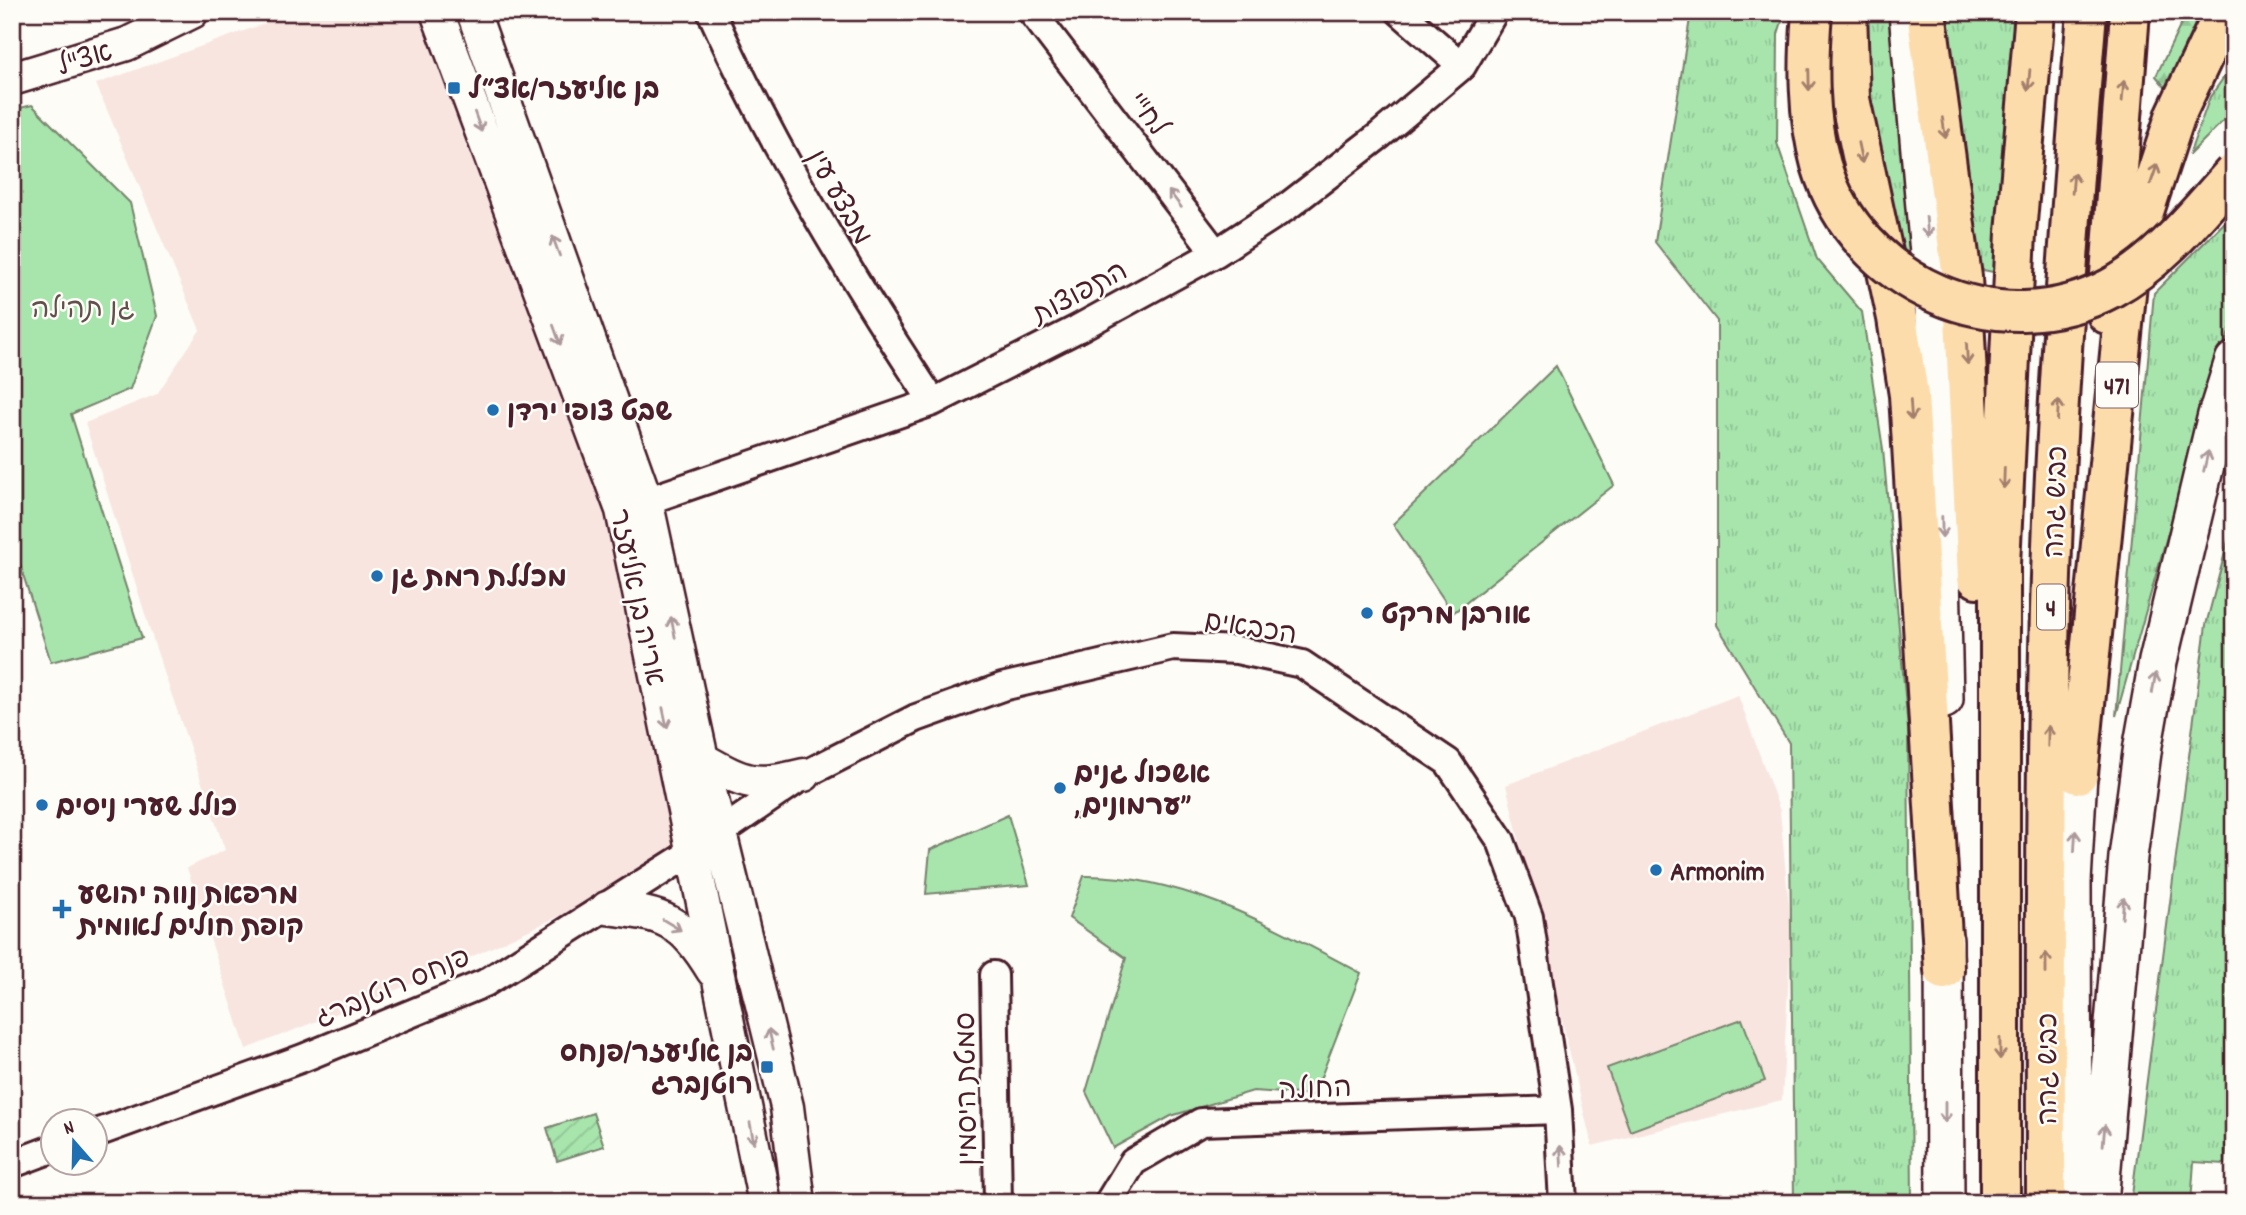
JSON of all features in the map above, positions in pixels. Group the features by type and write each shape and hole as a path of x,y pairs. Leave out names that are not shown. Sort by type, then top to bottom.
{"highway":[{"path":"1812,12 1809,70 1812,118 1821,165 1838,206 1878,256 1903,277 1948,300 1978,308 2024,312 2047,310 2096,295 2147,263 2234,173"},
{"path":"1847,12 1850,99 1897,318 1909,395 1944,970"},
{"path":"1926,12 1949,161 1963,291 2000,1008"},
{"name":"כביש גהה","path":"2000,1203 2000,565 2016,233 2035,12"},
{"name":"כביש גהה","path":"2046,1203 2046,892 2053,523 2061,352 2087,12"},
{"path":"2078,775 2115,184 2130,12"},
{"name":"471","path":"2078,775 2130,254 2176,114 2224,12"}],"main road":[{"path":"1908,12 1935,321 1938,402 1944,633 1945,1203"},
{"path":"2099,1203 2128,857 2143,746 2158,661 2217,415 2234,361"},
{"path":"2073,1203 2073,882 2078,775"}],"street":[{"name":"אצ\"ל","path":"12,79 127,44 192,12"},
{"name":"אריה בן אליעזר","path":"436,12 634,505 692,852 722,985 765,1203"},
{"name":"אריה בן אליעזר","path":"473,12 634,505 721,830 787,1107 799,1203"},
{"name":"מבצע עין","path":"711,12 748,96 849,275 933,402"},
{"name":"לח\"י","path":"1032,12 1216,253"},
{"path":"1400,12 1462,66"},
{"name":"התפוצות","path":"634,505 933,402 1077,329 1216,253 1288,206 1380,135 1462,66 1494,12"},
{"name":"הכבאים","path":"692,852 804,775 916,718 1002,687 1173,648 1237,650 1302,664 1448,762 1501,841 1529,917 1558,1110 1563,1203"},
{"path":"702,759 752,783 771,783 804,775"},
{"name":"פנחס רוטנברג","path":"108,1129 303,1058 485,984 692,852"},
{"path":"607,908 642,912 671,921 695,941 722,985"},
{"name":"סמטת היסמין","path":"994,975 998,1203"},
{"name":"החולה","path":"1108,1203 1133,1162 1201,1122 1558,1110"},
{"path":"12,1164 38,1154"}],"shaded area":[{"name":"מכללת רמת גן","path":"297,12 435,12 607,510 681,860 421,980 246,1049 187,868 225,850 156,649 85,423 157,394 200,330 96,84"},
{"name":"Armonim","path":"1738,695 1780,811 1791,929 1782,1100 1592,1146 1506,785"}],"green space":[{"path":"1691,12 1785,12 1778,34 1777,143 1817,259 1862,312 1883,449 1908,729 1912,1203 1794,1202 1789,743 1717,625 1717,321 1655,242"},
{"path":"1863,12 1896,12 1913,255 1897,250 1864,75"},
{"path":"1938,12 2020,12 1998,273 1978,269"},
{"path":"2187,12 2201,12 2165,87 2156,76"},
{"path":"2234,63 2234,110 2189,155 2210,97"},
{"name":"גן תהילה","path":"32,105 130,203 157,316 130,389 71,414 142,638 51,662 12,540 12,110"},
{"path":"2234,213 2234,318 2207,395 2116,716 2154,293"},
{"path":"1556,366 1614,485 1453,613 1393,524"},
{"path":"2234,518 2234,1039 2225,1164 2194,1162 2191,1203 2131,1203 2206,625"},
{"path":"1008,815 1029,885 926,894 930,850"},
{"path":"1084,876 1158,884 1193,894 1262,922 1361,973 1314,1095 1253,1091 1171,1116 1113,1148 1086,1092 1126,958 1069,918"},
{"path":"1742,1019 1765,1081 1630,1131 1607,1068"},
{"path":"593,1113 604,1146 557,1161 547,1128"}],"place":[{"name":"בן אליעזר/אצ״ל","path":"454,88"},
{"name":"שבט צופי ירדן","path":"493,410"},
{"name":"מכללת רמת גן","path":"377,576"},
{"name":"אורבן מרקט","path":"1367,613"},
{"name":"אשכול גנים „ערמונים”","path":"1060,788"},
{"name":"כולל שערי ניסים","path":"42,805"},
{"name":"Armonim","path":"1656,870"},
{"name":"מרפאת נווה יהושע קופת חולים לאומית","path":"62,909"},
{"name":"בן אליעזר/פנחס רוטנברג","path":"767,1067"}]}
